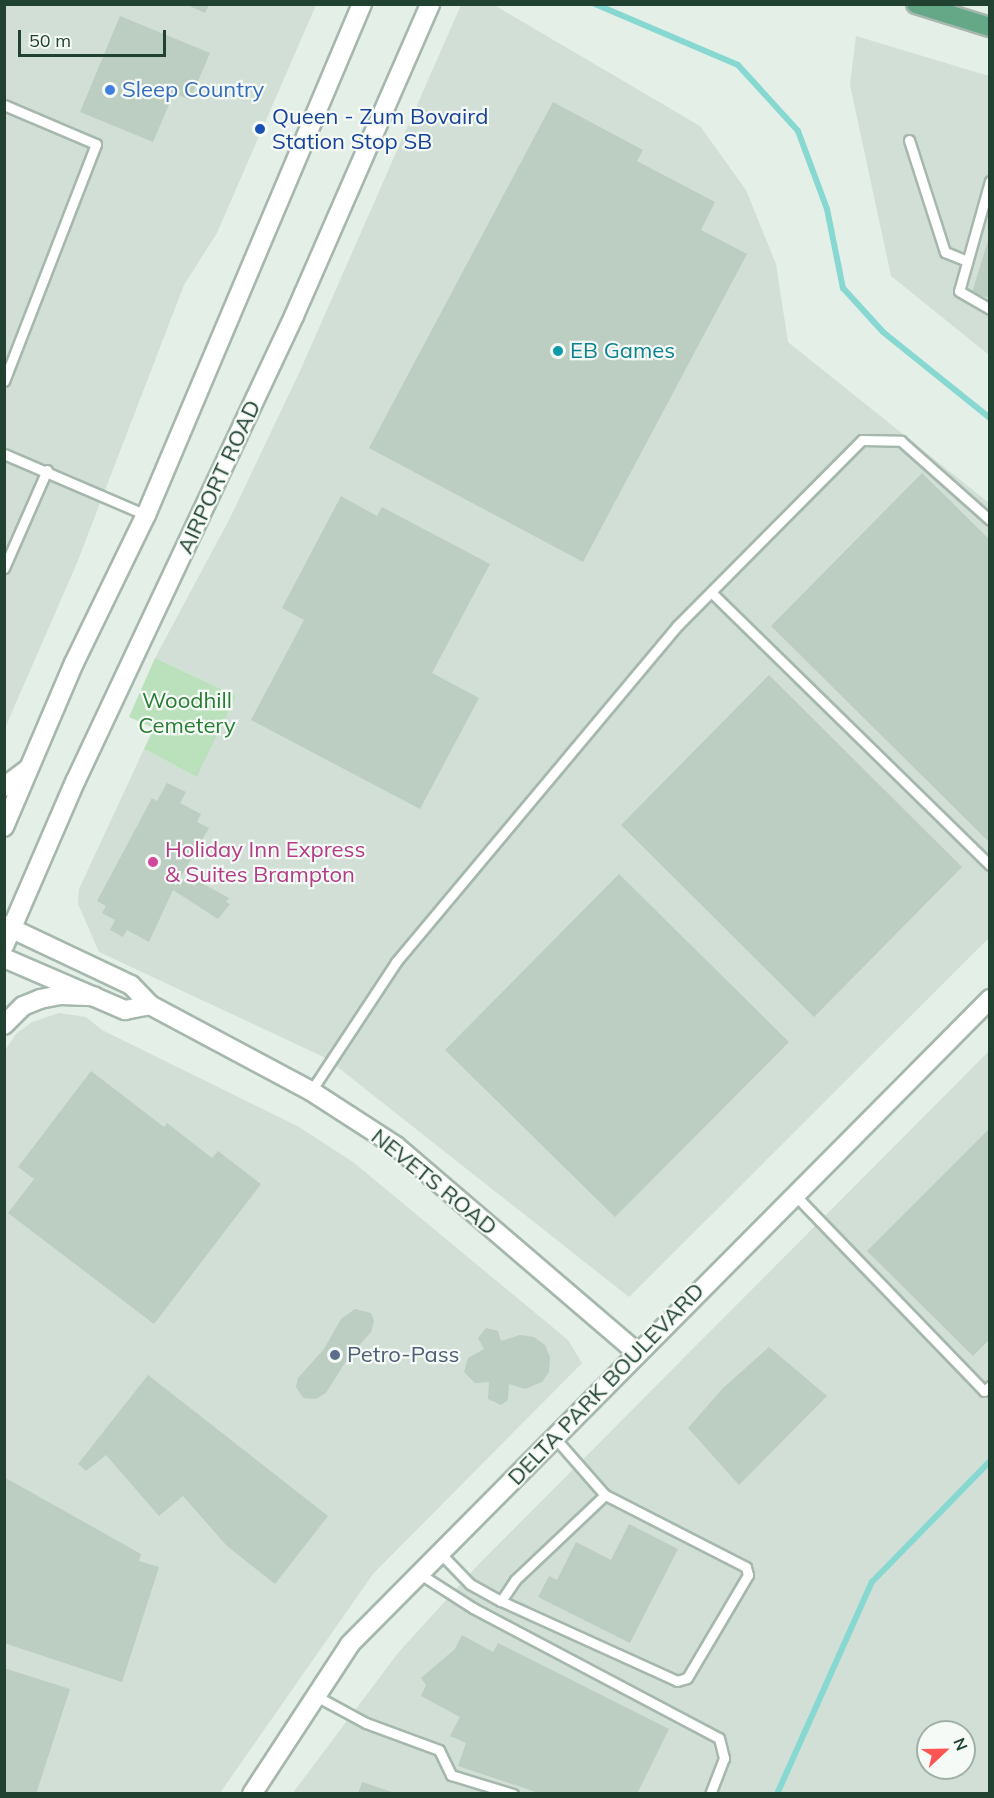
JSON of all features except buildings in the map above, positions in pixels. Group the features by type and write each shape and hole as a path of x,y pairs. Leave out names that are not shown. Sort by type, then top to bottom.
{"main road":[{"path":"4,827 74,663 147,515 362,4"},
{"name":"AIRPORT ROAD","path":"4,946 8,927 285,337 430,4"},
{"path":"916,4 990,27"},
{"path":"4,787 29,768"},
{"name":"NEVETS ROAD","path":"8,927 131,985 150,1005 311,1091 396,1146 636,1352"},
{"path":"4,958 125,1010 150,1005"},
{"path":"4,1025 23,1006 40,999 61,995 94,996"},
{"name":"DELTA PARK BOULEVARD","path":"252,1794 350,1644 793,1193 990,999"}],"lane":[{"path":"4,105 96,144 4,381"},
{"path":"909,140 945,252 967,261"},
{"path":"990,181 959,291 990,309"},
{"path":"311,1091 396,962 677,626 862,440 901,441 990,520"},
{"path":"4,454 147,515"},
{"path":"4,568 47,471"},
{"path":"711,592 990,865"},
{"path":"793,1193 984,1391 990,1386"},
{"path":"440,1552 470,1584 501,1601 677,1681 687,1678 748,1575 746,1567 605,1495 554,1437"},
{"path":"501,1601 515,1580 605,1495"},
{"path":"420,1574 473,1608 719,1738 724,1758 710,1794"},
{"path":"316,1696 366,1723 438,1750 451,1775 513,1794"}],"shaded area":[{"path":"5,5 316,5 217,233 184,285 77,563 5,728"},
{"path":"461,5 494,5 700,126 746,190 776,264 788,342 989,503 989,938 629,1297 326,1058 99,952 78,904 79,889 144,749 197,777 236,696 155,658 230,518 300,371"},
{"path":"856,36 989,76 989,355 891,276 850,85"},
{"path":"59,1013 86,1017 102,1030 299,1127 353,1162 568,1340 582,1363 373,1574 220,1793 5,1794 5,1050 16,1034 32,1022"},
{"path":"989,1051 989,1793 292,1794 398,1653 476,1567"}],"green space":[{"name":"Woodhill Cemetery","path":"155,658 236,696 197,777 144,749 154,728 129,717"}],"waterway":[{"path":"595,4 738,65 798,131 827,209 843,288 883,332 990,418"},
{"path":"777,1794 872,1582 990,1461"}],"place":[{"name":"Sleep Country","path":"110,90"},
{"name":"Queen - Zum Bovaird Station Stop SB","path":"260,129"},
{"name":"EB Games","path":"558,351"},
{"name":"Holiday Inn Express & Suites Brampton","path":"153,862"},
{"name":"Petro-Pass","path":"335,1355"}]}
